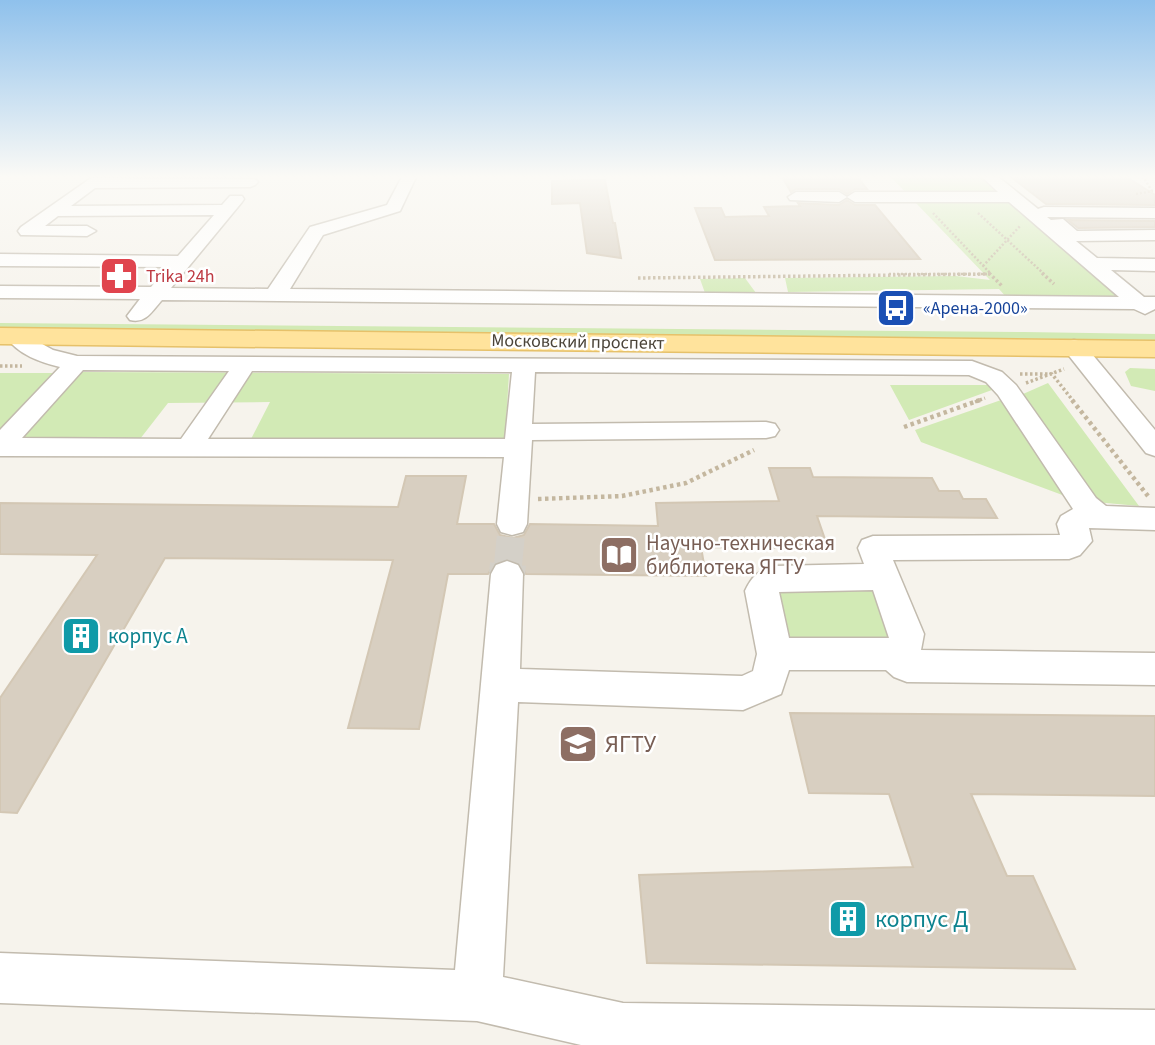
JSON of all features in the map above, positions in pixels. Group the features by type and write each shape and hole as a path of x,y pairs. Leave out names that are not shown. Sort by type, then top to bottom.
{"main road":[{"name":"Московский проспект","path":"0,315 1155,326"},
{"name":"Московский проспект","path":"8,337 1155,349"}],"street":[{"path":"37,224 27,231 105,231"},
{"path":"137,316 214,224"},
{"path":"274,294 283,285 316,231 341,224"},
{"path":"1050,224 1093,264 1147,303 1155,316"},
{"path":"1055,224 1073,236 1155,235"},
{"path":"183,230 209,230"},
{"path":"0,260 183,262"},
{"path":"1093,264 1155,265"},
{"path":"0,292 1147,303"},
{"path":"8,337 54,360 77,363 972,368 994,377 1007,390 1086,505 1100,517"},
{"path":"1074,348 1155,447"},
{"path":"0,447 77,363"},
{"path":"189,447 245,364"},
{"path":"513,512 524,367"},
{"path":"0,447 189,447 518,440 766,430"},
{"path":"775,654 893,654 905,647 907,634 873,548 1069,547 1077,541 1072,524 1083,517 1155,519"},
{"path":"477,996 507,574"},
{"path":"501,685 743,693 768,682 775,654 761,592 765,584 774,579 884,577"},
{"path":"893,654 907,666 1155,669"},
{"path":"0,978 477,996 624,1037 1155,1036"}],"path":[{"path":"942,224 1017,302"},
{"path":"990,224 1073,302"},
{"path":"983,267 1025,224"},
{"path":"513,512 622,496 686,483 760,448 769,436 766,430"}],"green space":[{"path":"936,224 1037,224 1125,298 1007,298 999,289 788,292 785,278 956,276 990,280"},
{"path":"745,278 756,293 705,293 700,279"},
{"path":"0,323 1024,332 1155,334 1155,340 0,328"},
{"path":"1130,368 1155,369 1155,391 1131,386 1125,372"},
{"path":"78,372 509,374 505,440 250,441 270,402 168,403 140,439 17,439"},
{"path":"0,373 55,373 0,430"},
{"path":"1048,383 1139,506 1095,502 1023,394"},
{"path":"890,385 989,385 992,390 909,420"},
{"path":"1004,399 1065,496 921,442 915,430"},
{"path":"870,589 878,593 891,641 787,644 779,594 787,591"}],"building":[{"path":"583,224 615,224 621,258 587,253"},
{"path":"701,224 891,224 920,259 715,260"},
{"path":"1073,224 1155,224 1155,227 1078,228"},
{"name":"корпус А","path":"769,468 810,468 813,477 932,478 939,491 959,491 963,499 986,499 997,518 817,516 828,548 701,547 706,576 526,574 520,564 508,559 495,563 488,574 448,574 419,729 348,728 393,560 165,558 17,813 0,812 0,698 97,555 0,554 0,503 398,507 406,476 466,476 457,524 494,524 500,535 513,538 524,535 530,524 658,526 656,503 779,501"},
{"name":"корпус Д","path":"790,713 1155,716 1155,796 971,794 1007,876 1033,876 1075,969 647,963 639,875 913,867 889,794 809,793"}],"tunnel":[{"path":"508,565 512,524"},
{"path":"507,574 508,564"}],"place":[{"name":"Trika 24h","path":"119,276"},
{"name":"«Арена-2000»","path":"896,308"},
{"name":"Научно-техническая библиотека ЯГТУ","path":"619,555"},
{"name":"корпус А","path":"81,636"},
{"name":"ЯГТУ","path":"578,744"},
{"name":"корпус Д","path":"848,919"}]}
